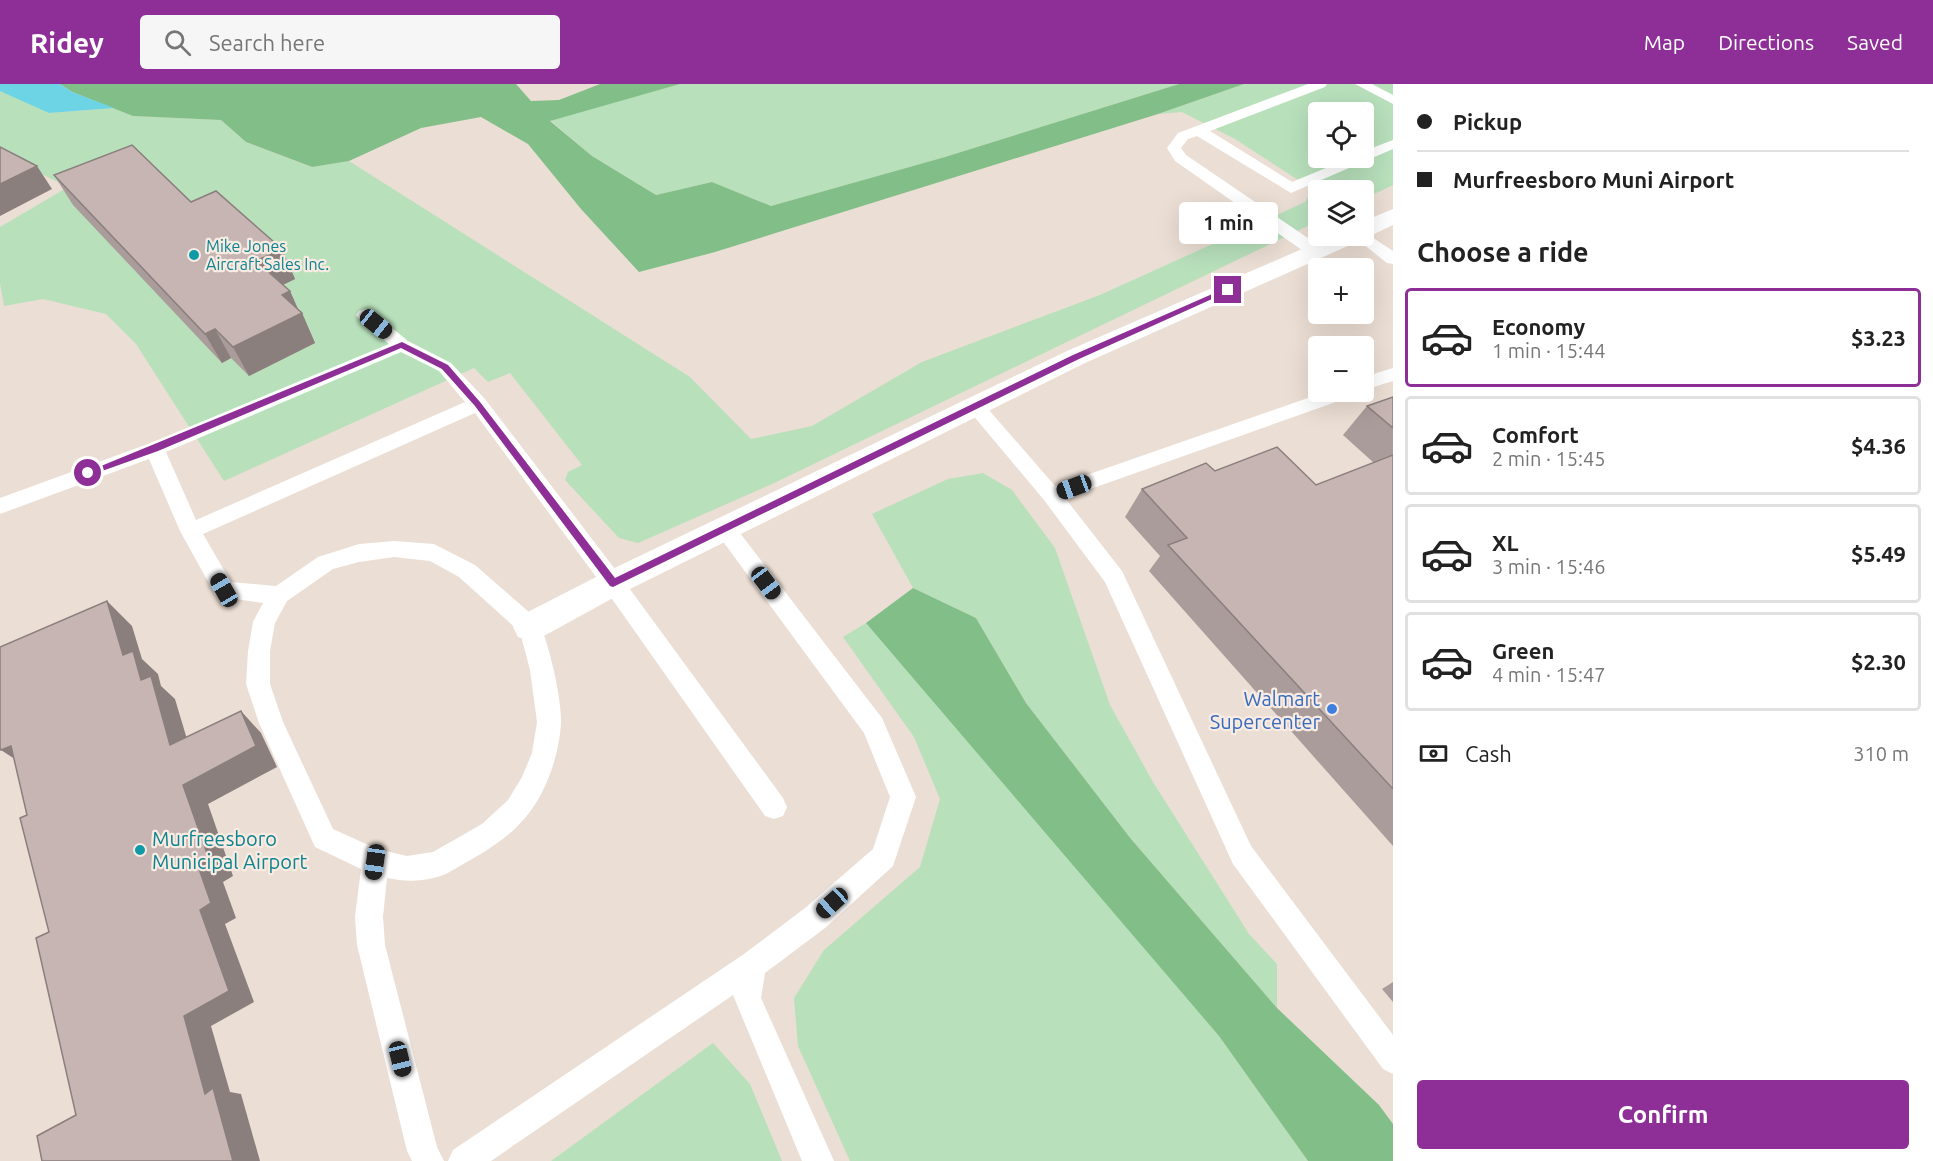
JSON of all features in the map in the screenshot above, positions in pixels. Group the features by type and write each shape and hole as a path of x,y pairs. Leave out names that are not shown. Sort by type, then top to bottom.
{"street":[{"path":"1374,225 1393,216"},
{"path":"530,627 613,583 726,530 1076,357 1327,246"}],"lane":[{"path":"1315,251 1180,158 1174,148 1183,136 1320,84"},
{"path":"1362,84 1393,100"},
{"path":"1198,130 1291,188 1337,168"},
{"path":"1374,152 1393,144"},
{"path":"1374,245 1393,259"},
{"path":"365,315 402,345 445,367 478,404 613,583 774,807"},
{"path":"0,506 155,448 402,345"},
{"path":"1374,381 1393,374"},
{"path":"1052,495 1315,402"},
{"path":"190,531 478,404"},
{"path":"975,407 1052,495 1114,577 1242,855 1393,1059"},
{"path":"155,448 190,531 224,590 279,595"},
{"path":"464,1161 754,964 815,918 884,857 903,797 873,726 726,530"},
{"path":"394,549 434,553 467,571 530,627 542,670 549,722 544,753 532,784 517,809 491,833 437,865 407,868 375,862 324,838 271,723 258,684 259,651 264,622 279,595 326,563 359,553 394,549"},
{"path":"375,862 369,917 371,945 423,1151 428,1161"},
{"path":"754,964 748,981 747,999 818,1161"}],"green space":[{"path":"60,84 516,84 531,101 559,100 600,84 680,84 550,121 592,156 656,195 712,182 771,206 945,157 1179,84 1244,84 1158,114 715,252 639,272 581,209 528,144 481,117 421,128 349,161 312,167 246,142 221,120 133,116 72,92"},
{"path":"680,84 1179,84 945,157 771,206 712,182 656,195 592,156 550,120"},
{"path":"1244,84 1393,84 1393,185 1374,194 1374,180 1308,180 1308,186 1235,139 1182,112 1158,114"},
{"path":"0,89 49,113 114,108 133,116 221,120 246,142 311,167 349,161 690,377 751,439 812,426 922,362 1100,295 1305,202 1308,196 1308,226 772,484 638,543 619,538 565,480 568,472 582,465 510,373 488,382 474,368 224,481 136,344 106,314 43,299 4,306 0,283 0,227 68,187 0,154"},
{"path":"983,473 1012,490 1055,548 1110,705 1153,782 1249,934 1277,964 1277,1008 1131,839 1026,703 976,618 913,588 872,514 948,479"},
{"path":"913,588 976,618 1026,703 1131,839 1277,1008 1379,1105 1393,1124 1393,1161 1308,1161 1219,1036 866,623"},
{"path":"866,623 978,751 1219,1036 1308,1161 850,1161 798,1046 794,998 824,950 920,867 940,799 914,737 843,637"},
{"path":"713,1043 750,1084 782,1161 551,1161"}],"water":[{"path":"0,84 60,84 72,92 114,108 49,113 0,91"}],"building":[{"name":"Mike Jones Aircraft Sales Inc.","path":"132,145 191,202 216,191 282,249 256,261 290,291 282,295 302,313 233,347 215,329 205,334 54,175"},
{"path":"0,147 37,166 0,184"},
{"path":"1393,397 1393,428 1367,406"},
{"name":"Walmart Supercenter","path":"1277,447 1316,485 1393,455 1393,789 1168,545 1187,538 1142,489 1206,463 1215,471"},
{"name":"Murfreesboro Municipal Airport","path":"107,601 123,655 133,651 141,680 151,676 170,745 241,711 256,746 183,785 209,859 198,866 211,903 200,910 229,991 184,1016 205,1094 213,1088 233,1161 42,1161 37,1136 76,1115 36,938 49,932 20,818 27,815 11,746 1,750 0,748 0,647"}],"place":[{"name":"Mike Jones Aircraft Sales Inc.","path":"194,255"},
{"name":"Walmart Supercenter","path":"1332,709"},
{"name":"Murfreesboro Municipal Airport","path":"140,850"}],"route":[{"path":"88,473 155,448 402,345 445,367 478,404 613,583 726,530 1076,357 1228,290"}]}
